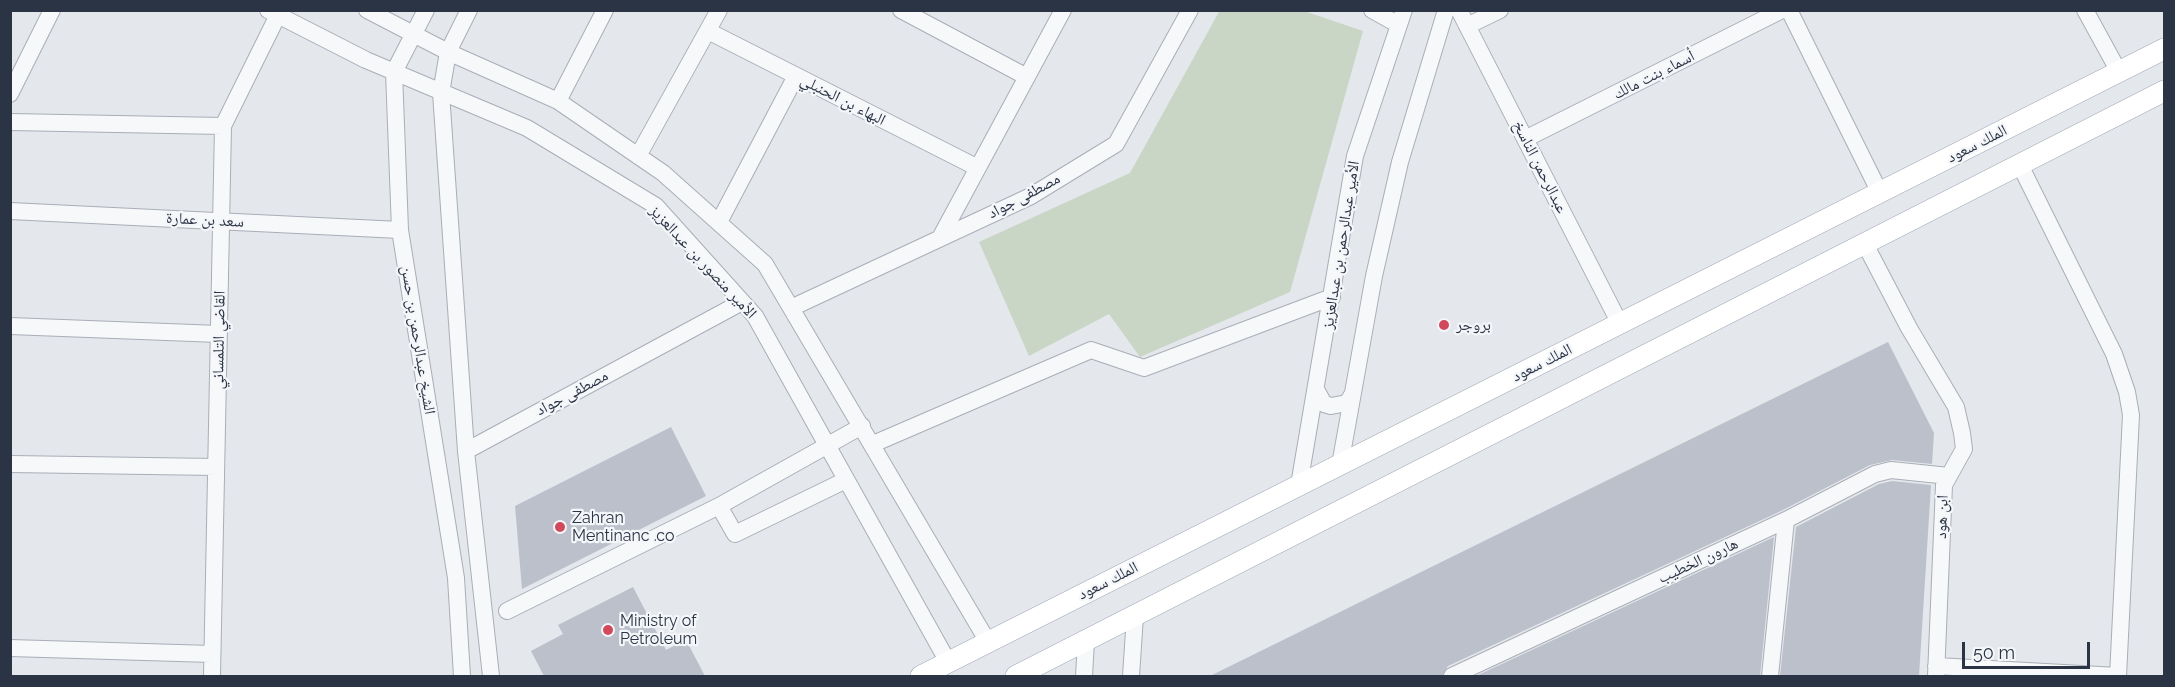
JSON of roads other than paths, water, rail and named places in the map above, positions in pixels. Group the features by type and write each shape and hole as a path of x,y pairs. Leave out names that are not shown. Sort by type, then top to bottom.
{"main road":[{"name":"الملك سعود","path":"921,676 2164,50"},
{"path":"1016,676 2164,91"}],"street":[{"path":"10,94 52,10"},
{"name":"الأمير منصور بن عبدالعزيز","path":"367,10 448,52 558,101 663,173 765,264 988,642"},
{"path":"394,72 426,10"},
{"name":"الشيخ عبدالرحمن بن حسن","path":"468,10 448,52 441,93 466,451 491,676"},
{"path":"558,101 605,10"},
{"path":"638,156 719,10"},
{"path":"902,10 1027,77"},
{"path":"940,238 1063,10"},
{"name":"مصطفى جواد","path":"791,308 1031,196 1116,144 1190,10"},
{"path":"1372,10 1402,18"},
{"path":"1340,465 1374,276 1400,162 1446,10"},
{"name":"عبدالرحمن الناسخ","path":"1460,10 1620,324"},
{"path":"1467,26 1500,10"},
{"name":"أسماء بنت مالك","path":"1525,139 1782,10"},
{"path":"1789,10 1880,193"},
{"path":"2085,10 2119,72"},
{"name":"الأمير منصور بن عبدالعزيز","path":"273,13 394,72 527,128 656,206 755,316 948,662"},
{"name":"القاضي التلمساني","path":"212,676 223,126 273,13"},
{"name":"الأمير عبدالرحمن بن عبدالعزيز","path":"1299,485 1317,391 1355,156 1402,18"},
{"name":"البهاء بن الحنبلي","path":"708,31 978,168"},
{"name":"الشيخ عبدالرحمن بن حسن","path":"394,72 400,230 456,578 462,676"},
{"path":"719,222 796,76"},
{"path":"10,122 223,126"},
{"path":"1936,671 2118,676 2131,415 2127,392 2114,354 2020,165"},
{"name":"سعد بن عمارة","path":"10,211 400,230"},
{"name":"ابن هود","path":"1865,244 1909,328 1956,407 1964,449 1944,485 1936,671"},
{"path":"873,444 1091,350 1144,368 1332,297"},
{"name":"مصطفى جواد","path":"466,451 742,302"},
{"path":"10,326 219,334"},
{"path":"1317,391 1324,404 1330,406 1343,405 1352,395"},
{"path":"507,612 719,506 826,444 862,426"},
{"path":"10,464 216,467"},
{"name":"هارون الخطيب","path":"1452,676 1472,671 1786,520 1875,474 1891,470 1949,476"},
{"path":"719,506 735,534 846,480"},
{"path":"1770,676 1786,520"},
{"path":"1131,676 1135,616"},
{"path":"1084,676 1086,641"},
{"path":"10,648 212,654"}],"place":[{"name":"بروجر","path":"1444,325"},
{"name":"Zahran Mentinanc .co","path":"560,527"},
{"name":"Ministry of Petroleum","path":"608,630"}]}
